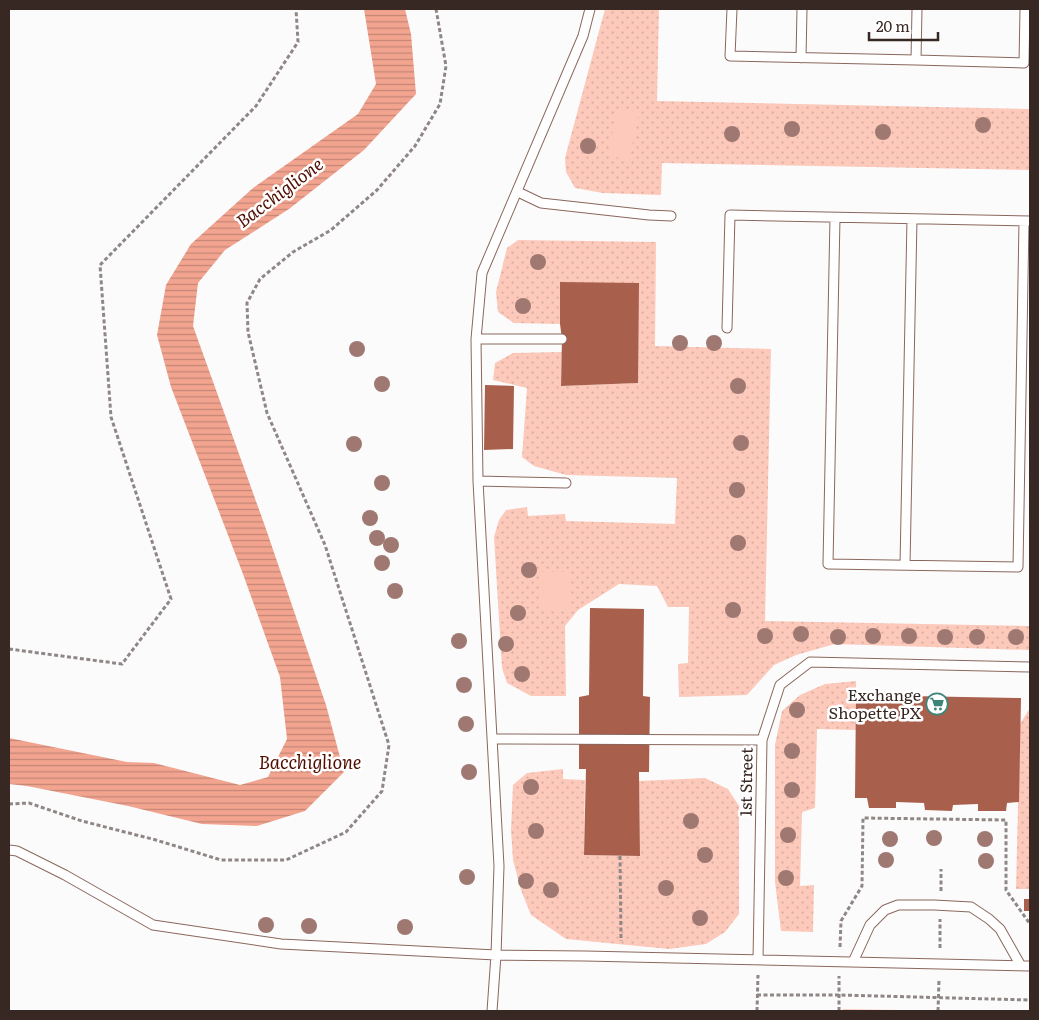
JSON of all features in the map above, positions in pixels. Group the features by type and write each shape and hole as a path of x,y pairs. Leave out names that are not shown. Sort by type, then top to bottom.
{"lane":[{"path":"492,1011 499,866 478,481 476,339 482,273 583,36 590,9"},
{"path":"732,9 730,56 1024,63 1026,9"},
{"path":"801,58 802,9"},
{"path":"916,60 917,9"},
{"path":"518,192 541,203 671,216"},
{"path":"728,328 730,216 1027,221 1018,567 828,564 835,218"},
{"path":"905,565 912,219"},
{"path":"476,339 562,339"},
{"path":"478,481 566,483"},
{"name":"1st Street","path":"758,960 762,740 780,685 810,662 1030,667"},
{"path":"492,739 762,740"},
{"path":"9,850 17,851 57,871 153,925 281,944 496,955 621,956 1026,966"},
{"path":"853,962 870,924 885,910 898,905 940,905 971,907 989,919 1000,929 1026,966"}],"path":[{"path":"9,649 122,664 171,599 112,417 100,265 256,106 298,42 296,9"},
{"path":"9,804 30,803 82,821 156,840 221,860 286,860 346,832 382,791 389,745 325,545 267,414 248,332 247,303 260,279 293,252 331,230 377,190 415,146 440,104 446,66 436,9"},
{"path":"838,1011 840,921 862,886 863,818 1006,820 1006,890 1030,924"},
{"path":"620,856 621,956"},
{"path":"938,1011 941,869"},
{"path":"757,1011 758,960"},
{"path":"757,995 839,995 1030,1000"}],"shaded area":[{"path":"605,9 659,9 657,101 1030,109 1030,170 662,163 661,195 603,193 575,188 566,172 565,158"},
{"path":"618,108 639,113 629,160 607,155"},
{"path":"518,240 656,242 655,346 771,349 765,621 1030,626 1030,650 835,644 796,655 774,665 747,695 679,697 678,664 688,663 689,607 668,607 657,586 619,584 578,610 565,626 566,696 531,696 507,683 502,668 494,537 499,520 506,510 527,507 528,516 565,514 566,521 675,524 677,478 566,475 534,466 522,457 527,388 493,380 495,363 513,353 562,352 561,386 637,383 560,282 560,324 514,323 498,312 496,292 507,248"},
{"path":"539,572 569,572 569,610 539,610"},
{"path":"856,681 856,730 817,729 815,808 802,812 800,886 814,885 813,932 781,931 775,882 775,745 782,711 800,695 825,684"},
{"path":"1030,708 1030,889 1016,889 1020,724"},
{"path":"563,769 563,779 585,780 584,855 640,856 639,781 705,778 728,789 739,806 739,914 725,932 706,944 669,949 566,939 531,915 521,890 513,860 511,830 513,785 527,773"},
{"path":"843,1009 899,1010 899,1011 843,1011"}],"water":[{"name":"Bacchiglione","path":"364,9 405,9 411,34 416,94 364,150 289,209 225,250 198,283 193,326 266,529 326,705 344,772 305,811 257,826 202,824 128,806 9,784 9,738 127,762 154,763 240,785 268,777 287,739 280,677 243,574 171,387 157,335 166,285 191,244 253,188 358,114 376,84"}],"building":[{"path":"560,282 639,283 638,383 561,386"},
{"path":"485,385 514,386 513,449 484,450"},
{"path":"590,608 644,609 643,696 650,697 649,772 639,772 640,856 584,855 586,769 579,769 579,697 589,695"},
{"path":"856,695 1021,698 1019,802 1007,803 1006,811 978,811 978,804 953,805 952,811 925,810 924,803 896,802 896,808 869,808 867,798 855,798"},
{"path":"1024,899 1030,899 1030,911 1024,911"}],"place":[{"name":"Exchange Shopette PX","path":"937,704"}]}
